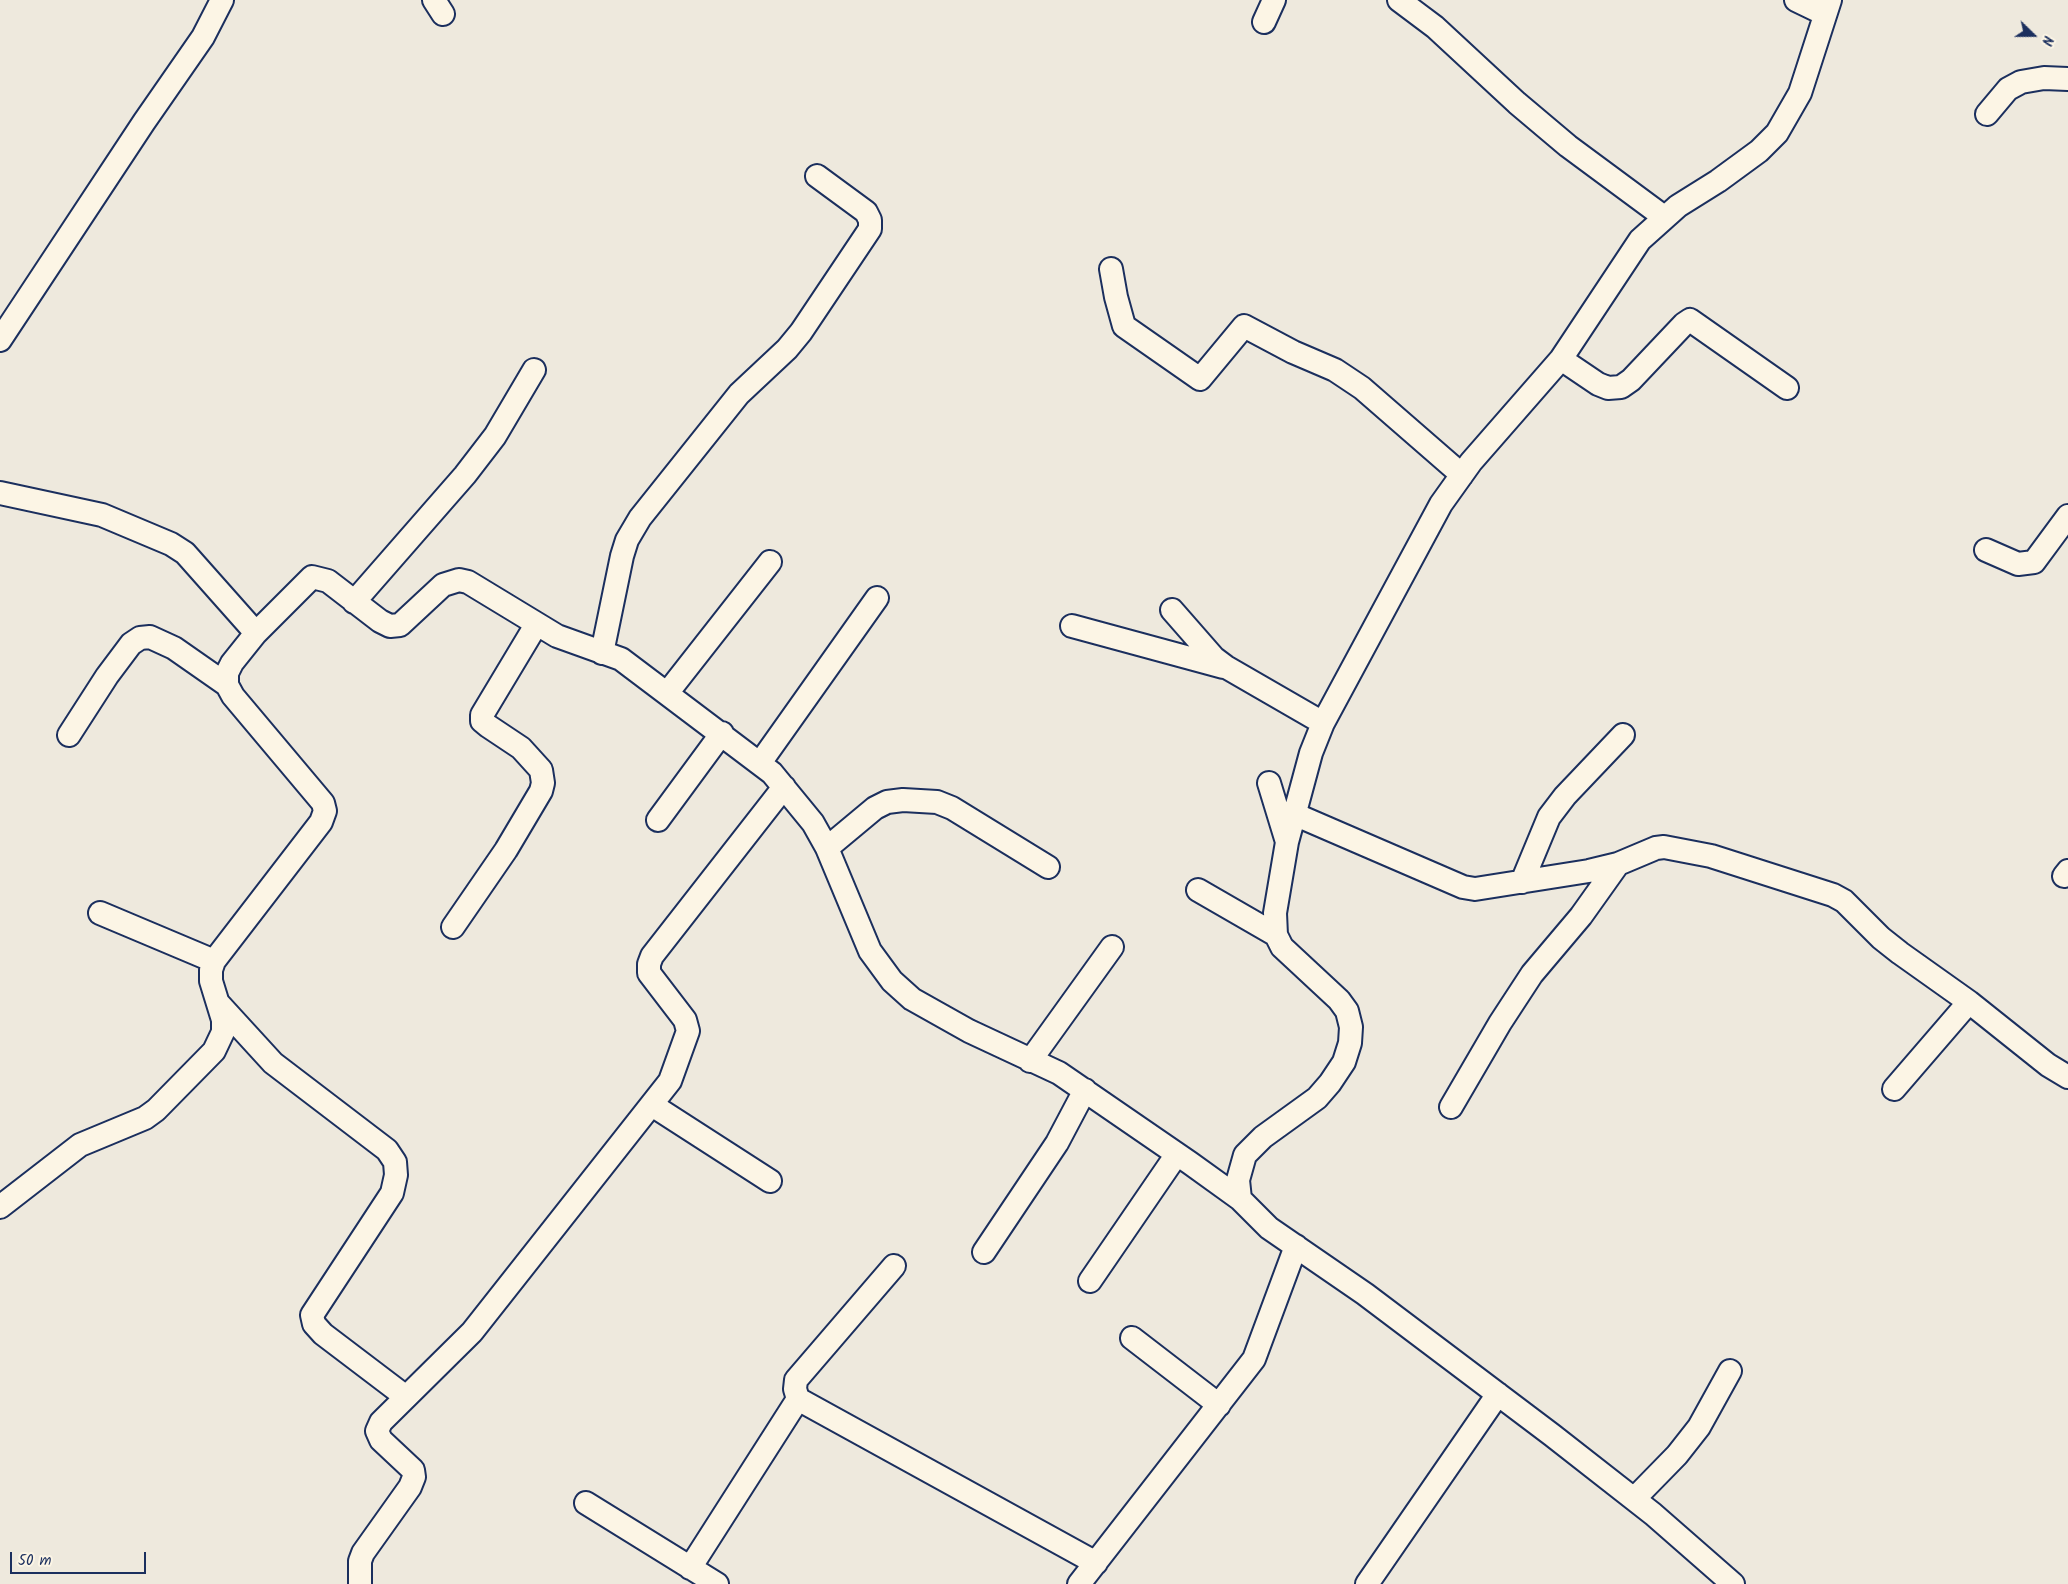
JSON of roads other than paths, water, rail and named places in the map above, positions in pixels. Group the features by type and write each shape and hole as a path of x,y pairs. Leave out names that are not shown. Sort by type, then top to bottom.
{"street":[{"path":"0,340 203,37 222,0"},
{"path":"1264,22 1274,0"},
{"path":"1399,0 1435,27 1517,103 1568,146 1664,217"},
{"path":"1240,1199 1238,1180 1245,1155 1263,1137 1317,1098 1344,1062 1350,1042 1351,1027 1347,1011 1339,1000 1282,947 1276,935 1275,913 1287,842 1311,753 1323,723 1440,504 1462,475 1560,359 1640,240 1664,217 1759,151 1776,133 1800,93 1827,7 1796,0"},
{"path":"1987,114 2008,89 2021,82 2044,78 2068,79"},
{"path":"602,653 622,556 627,540 640,518 739,394 787,349 801,332 870,229 870,220 866,212 817,176"},
{"path":"1112,269 1116,297 1124,326 1200,379 1244,326 1293,352 1335,370 1362,388 1462,475"},
{"path":"1560,359 1598,384 1608,388 1620,387 1631,380 1690,320 1786,388"},
{"path":"354,602 465,475 495,436 534,370"},
{"path":"0,493 102,515 171,544 184,554 256,633"},
{"path":"1986,550 2018,564 2034,562 2068,516"},
{"path":"668,692 770,562"},
{"path":"227,685 228,673 232,663 256,633 312,577 328,581 380,621 390,626 400,625 443,585 458,580 468,582 536,625 575,644 621,659 760,762 784,787 813,823 827,848 870,951 892,981 912,999 969,1031 1030,1061 1060,1073 1240,1199 1270,1228 1365,1294 1634,1499 1728,1582"},
{"path":"760,762 877,598"},
{"path":"1172,610 1214,658 1226,667 1323,723"},
{"path":"453,927 541,791 543,783 541,770 521,748 482,721 482,715 536,625"},
{"path":"1072,626 1226,667"},
{"path":"0,1207 80,1145 130,1126 156,1110 219,1043 223,1032 223,1020 211,981 211,970 214,961 321,822 325,811 323,803 314,791 233,696 227,685 174,648 150,637 140,638 130,644 69,735"},
{"path":"658,820 722,733"},
{"path":"1522,882 1549,817 1623,735"},
{"path":"1269,783 1287,842"},
{"path":"360,1584 360,1562 363,1553 410,1487 414,1477 413,1470 381,1440 377,1431 381,1422 472,1332 670,1081 688,1030 684,1020 650,973 649,964 652,956 784,787"},
{"path":"827,848 875,808 887,802 903,800 937,802 952,808 1048,867"},
{"path":"1294,814 1463,887 1475,889 1589,871 1618,864 1656,848 1664,847 1711,856 1833,894 1844,901 1881,938 1969,1002 2048,1065 2068,1077"},
{"path":"1451,1107 1500,1023 1532,974 1581,916 1618,864"},
{"path":"1198,890 1276,935"},
{"path":"100,913 214,961"},
{"path":"1030,1061 1112,947"},
{"path":"1894,1089 1969,1002"},
{"path":"218,1003 273,1063 387,1150 395,1162 396,1175 392,1193 312,1315 314,1324 323,1334 406,1397"},
{"path":"984,1252 1057,1143 1085,1090"},
{"path":"652,1105 770,1181"},
{"path":"1090,1281 1177,1154"},
{"path":"1079,1584 1254,1359 1296,1246"},
{"path":"894,1266 796,1380 795,1389 798,1398 1096,1563"},
{"path":"1132,1338 1219,1405"},
{"path":"1634,1499 1677,1455 1699,1426 1730,1372"},
{"path":"1367,1584 1498,1394"},
{"path":"690,1568 798,1398"},
{"path":"586,1503 717,1584"}]}
